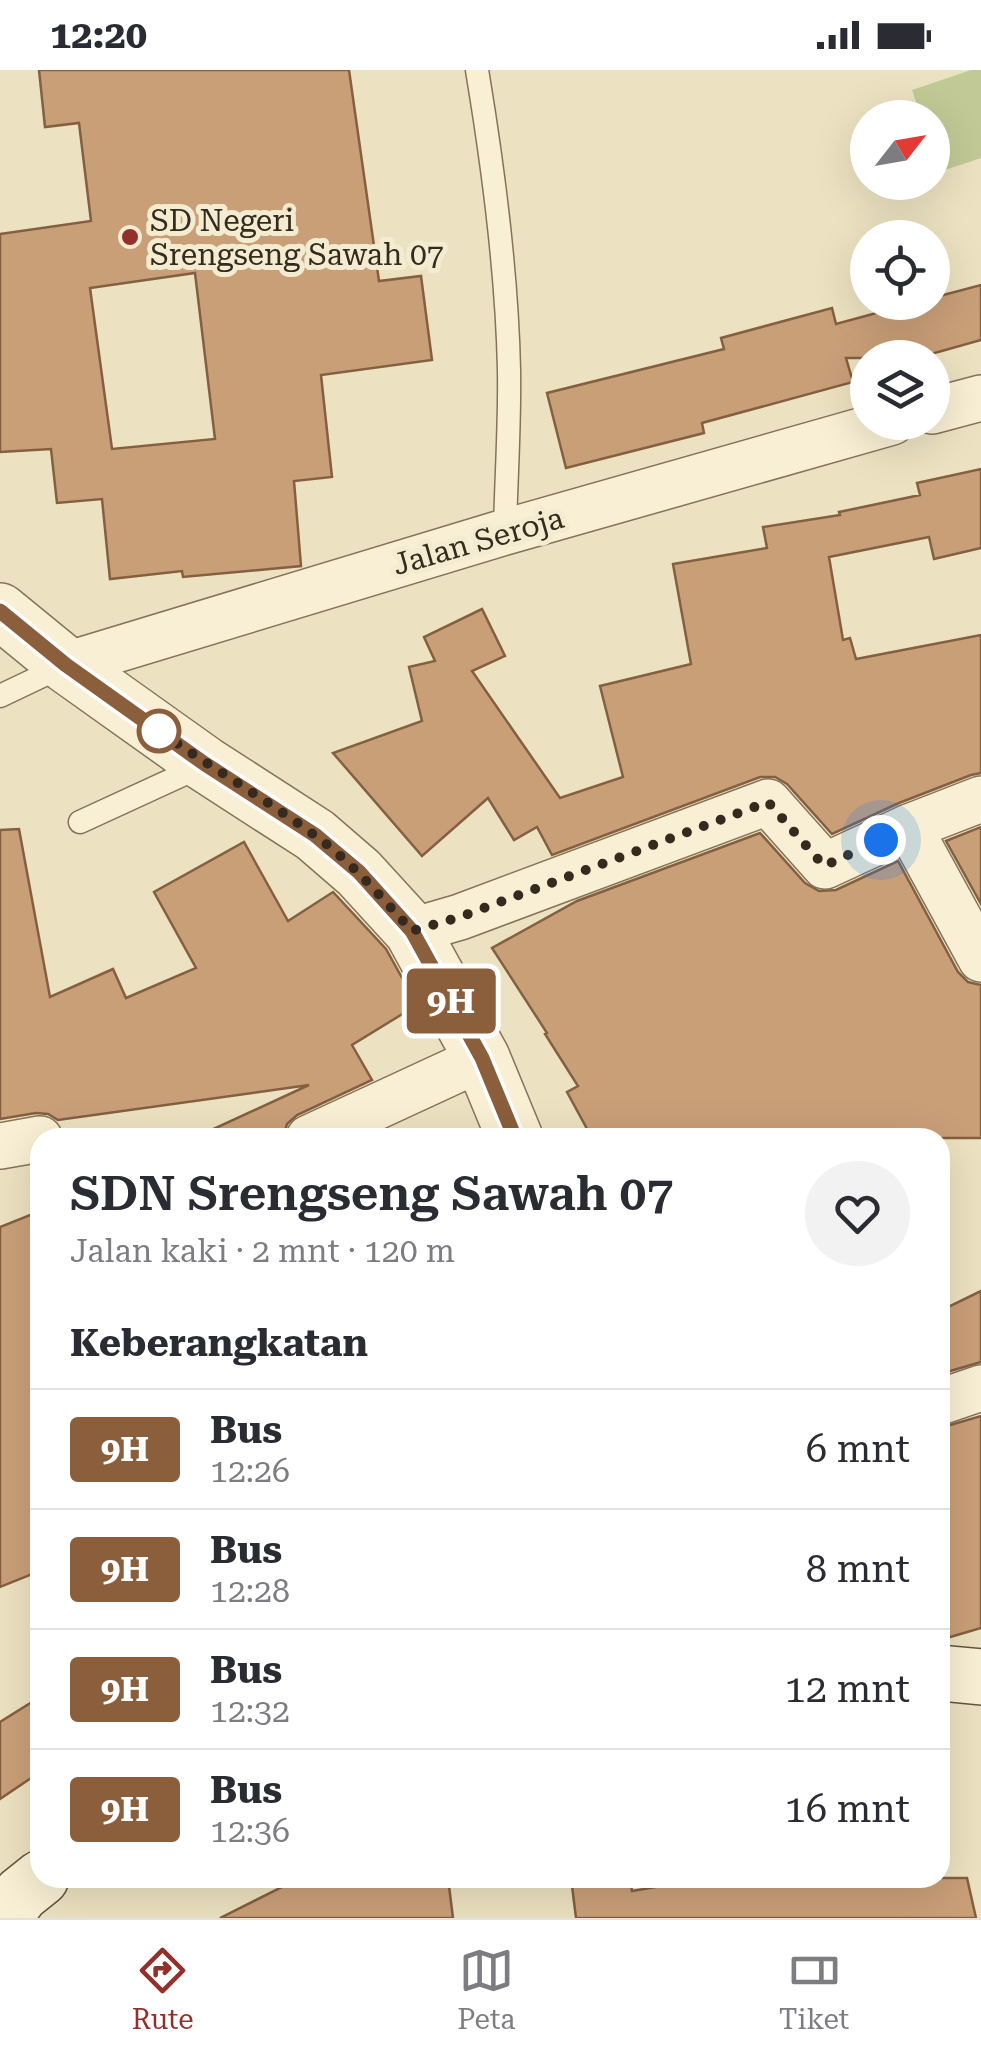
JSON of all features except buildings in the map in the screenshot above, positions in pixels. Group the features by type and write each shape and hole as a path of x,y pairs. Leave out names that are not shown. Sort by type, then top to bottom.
{"street":[{"path":"950,406 981,398"},
{"name":"Jalan Seroja","path":"66,665 505,532 850,434"},
{"path":"0,611 66,665 205,764 315,835 359,872 412,931 482,1058 511,1128"},
{"path":"412,931 460,917 768,802 824,866 981,799"},
{"path":"909,827 981,959"},
{"path":"331,1128 482,1058"},
{"path":"0,1146 30,1141"},
{"path":"950,1399 981,1388"},
{"path":"950,1674 981,1677"}],"lane":[{"path":"477,70 500,252 509,370 505,532"},
{"path":"0,696 66,665"},
{"path":"80,822 205,764"}],"green space":[{"path":"981,70 981,158 950,168 950,100 915,100 912,90"}],"bus line":[{"name":"9H","path":"0,611 66,665 205,764 315,835 359,872 412,931 482,1058 511,1128"}],"place":[{"name":"SD Negeri Srengseng Sawah 07","path":"130,237"}],"route":[{"path":"159,731 146,722 315,835 359,872 412,931 460,917 768,802 824,866 881,840"}]}
